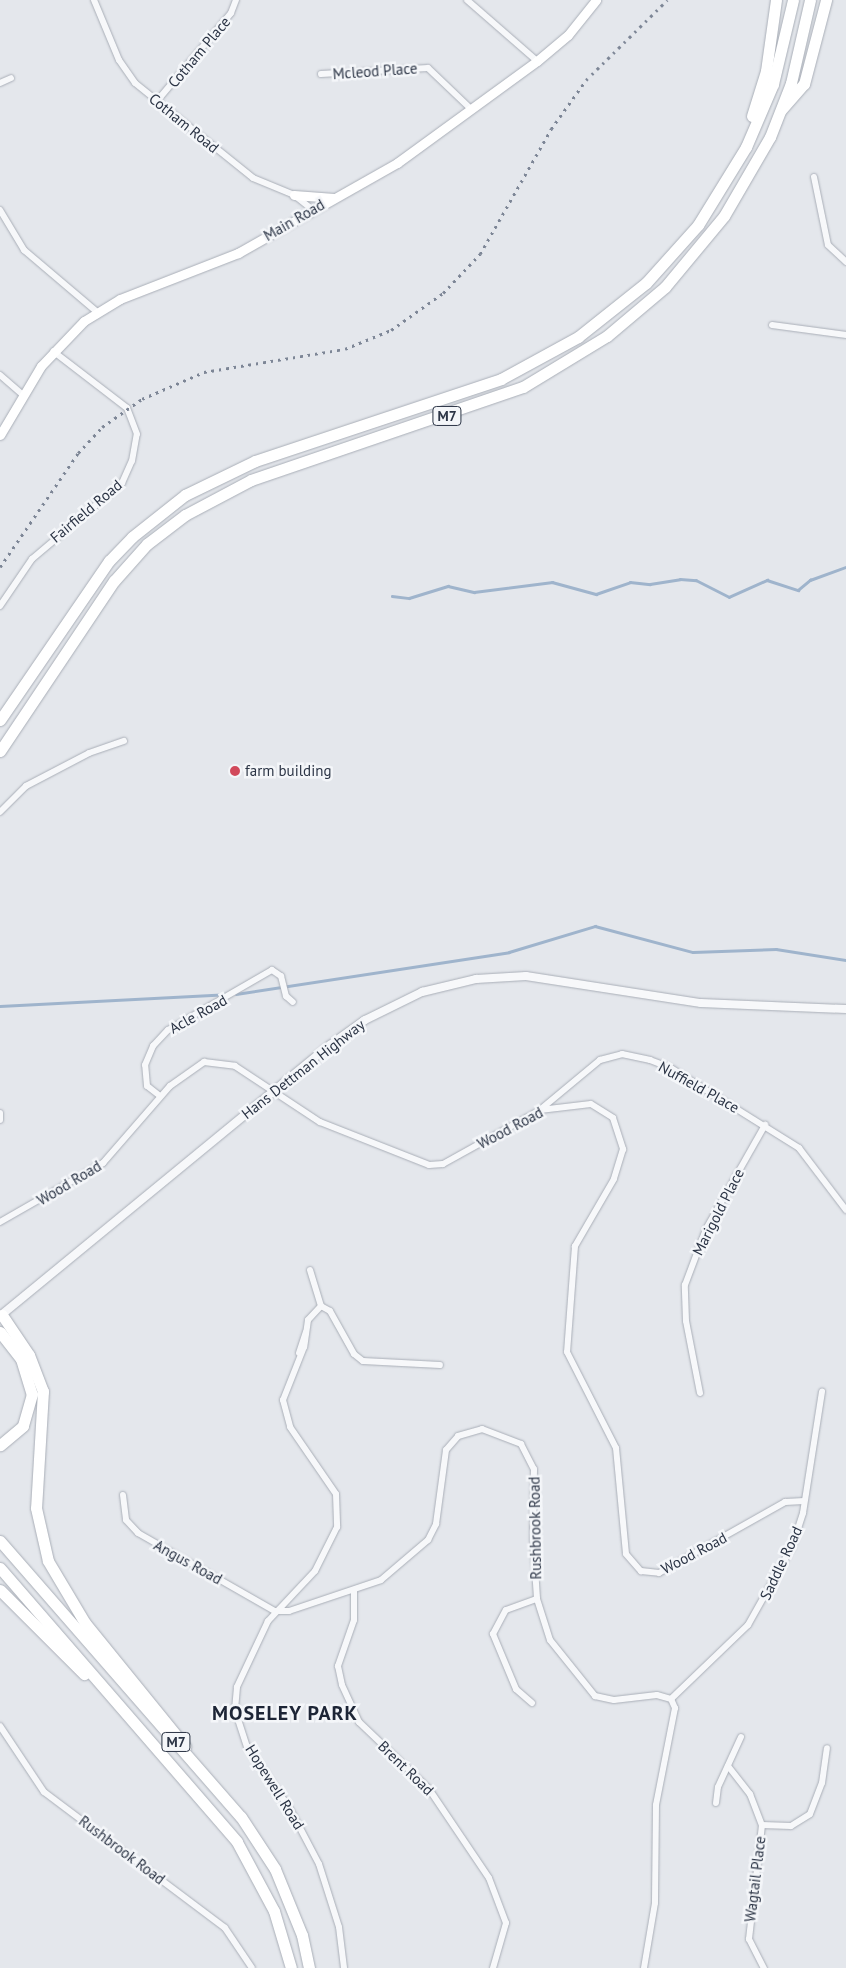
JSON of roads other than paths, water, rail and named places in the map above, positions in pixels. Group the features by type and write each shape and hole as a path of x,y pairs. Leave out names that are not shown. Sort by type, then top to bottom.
{"highway":[{"path":"722,192 757,104 776,0"},
{"name":"M7","path":"0,720 89,586 157,515 185,494 255,461 461,394 533,364 578,337 646,283 722,192 773,84 793,0"},
{"name":"M7","path":"0,751 94,607 130,562 164,530 204,503 251,480 523,387 607,336 665,287 704,244 750,174 781,110 810,0"},
{"path":"781,110 804,84 826,0"},
{"path":"1,1315 29,1355 43,1391 36,1508 48,1561 86,1623 176,1730 187,1755"},
{"path":"0,1332 21,1359 32,1394 23,1426 0,1445"},
{"name":"M7","path":"0,1541 241,1817 275,1869 302,1935 309,1968"},
{"name":"M7","path":"0,1568 145,1732 251,1863 274,1911 291,1968"},
{"path":"0,1590 145,1732"}],"main road":[{"name":"Main Road","path":"0,435 22,394 53,351 97,312 212,266 416,150 537,61 568,35 596,0"},
{"path":"294,195 334,198"}],"street":[{"name":"Cotham Road","path":"94,0 125,70 157,101 253,178 294,195 313,210"},
{"name":"Cotham Place","path":"157,101 231,13 236,0"},
{"path":"467,0 537,61"},
{"name":"Mcleod Place","path":"321,74 428,68 472,110"},
{"path":"0,83 11,78"},
{"path":"814,177 828,245 846,262"},
{"path":"0,210 24,250 97,312"},
{"path":"772,325 846,335"},
{"name":"Fairfield Road","path":"0,606 32,559 122,483 132,461 137,434 127,408 53,351"},
{"path":"0,375 22,394"},
{"path":"0,812 26,786 89,753 124,741"},
{"name":"Acle Road","path":"160,1096 150,1091 145,1072 161,1035 272,970 281,976 286,996 293,1002"},
{"name":"Hans Dettman Highway","path":"1,1315 272,1092 382,1011 422,992 476,979 542,977 701,1003 846,1009"},
{"name":"Nuffield Place","path":"540,1110 592,1066 622,1054 671,1068 766,1125 804,1152 846,1210"},
{"name":"Wood Road","path":"0,1222 103,1163 113,1154 160,1096 184,1072 214,1061 235,1066 272,1092 338,1130 436,1166 540,1110 591,1104 613,1118 622,1140 621,1164 575,1246 566,1339 572,1367 611,1432 618,1455 622,1540 630,1561 641,1571 659,1573 785,1502 804,1501"},
{"path":"0,1113 0,1120"},
{"name":"Marigold Place","path":"700,1393 686,1321 684,1285 706,1229 766,1125"},
{"path":"310,1270 321,1306 330,1311 354,1354 363,1361 440,1365"},
{"name":"Hopewell Road","path":"321,1306 308,1320 299,1353 284,1389 285,1414 336,1494 337,1527 315,1571 275,1610 237,1687 235,1710 247,1746 290,1809 319,1864 339,1927 344,1968"},
{"name":"Saddle Road","path":"671,1699 737,1637 760,1608 792,1547 804,1501 822,1391"},
{"name":"Rushbrook Road","path":"354,1591 388,1576 428,1540 436,1524 446,1450 458,1436 482,1429 515,1439 531,1458 538,1599 550,1640 586,1690 603,1699 657,1695 671,1699"},
{"name":"Angus Road","path":"124,1495 126,1520 138,1534 275,1610"},
{"path":"275,1610 295,1610 354,1591"},
{"name":"Brent Road","path":"354,1591 354,1620 338,1666 342,1685 359,1722 429,1788 489,1878 506,1923 494,1968"},
{"path":"532,1703 516,1689 494,1634 506,1610 538,1599"},
{"path":"644,1968 655,1903 656,1805 675,1714 671,1699"},
{"name":"Rushbrook Road","path":"0,1726 44,1792 226,1928 252,1968"},
{"path":"716,1803 716,1794 741,1737"},
{"path":"762,1825 791,1826 810,1814 822,1783 827,1748"},
{"name":"Wagtail Place","path":"728,1766 750,1794 762,1825 749,1939 764,1968"}],"waterway":[{"path":"392,596 409,598 448,586 474,592 552,582 596,594 630,582 650,584 680,579 696,580 729,597 767,580 798,590 810,580 846,567"},
{"path":"236,994 509,952 595,926 693,952 776,949 846,960"},
{"path":"0,1006 226,994"}],"railway":[{"path":"0,567 78,453 102,427 142,399 204,372 345,349 391,330 443,293 480,254 551,129 586,80 667,0"}],"place":[{"name":"farm building","path":"235,771"}],"district":[{"name":"MOSELEY PARK","path":"285,1713"}]}
